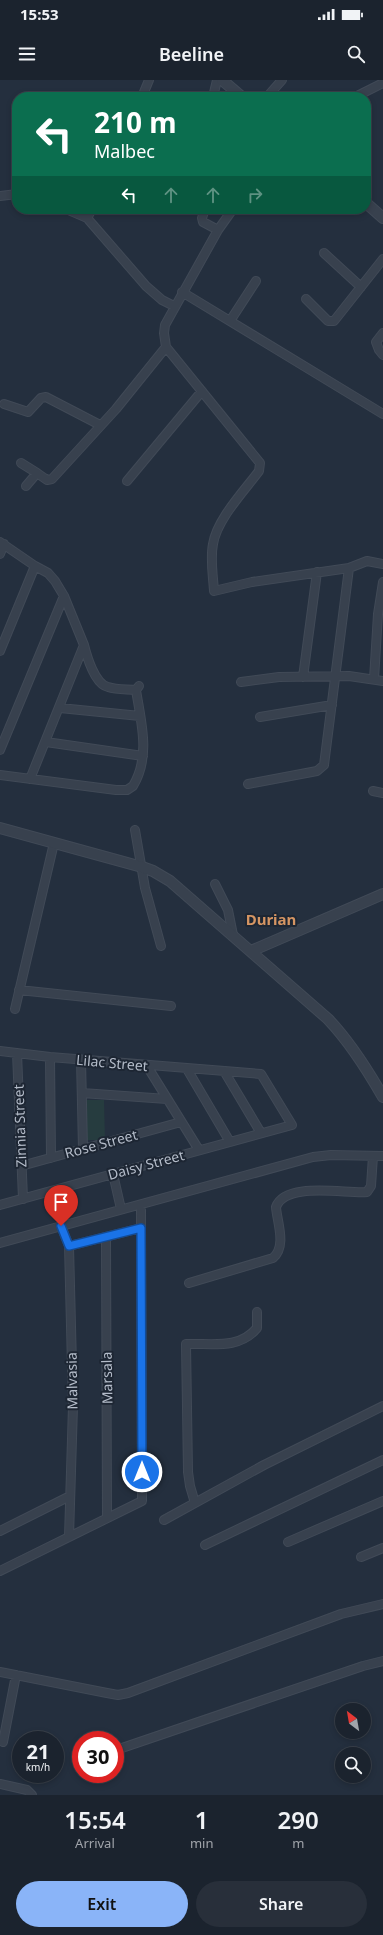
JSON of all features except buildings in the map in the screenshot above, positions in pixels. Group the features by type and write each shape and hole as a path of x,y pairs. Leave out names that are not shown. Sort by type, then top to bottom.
{"street":[{"path":"144,92 149,80"},
{"path":"214,92 217,80"},
{"path":"222,80 236,92"},
{"path":"271,92 282,80"},
{"path":"365,92 383,83"},
{"path":"0,196 12,195"},
{"path":"371,207 383,218"},
{"path":"78,214 87,218 146,286 162,300 174,306"},
{"path":"87,218 89,214"},
{"path":"204,214 202,218 203,222 218,230"},
{"path":"229,214 218,230 174,306 165,324 164,333 166,347 256,456 261,467 223,520 216,533 212,552 214,590 252,582 349,568 367,561 383,564"},
{"path":"324,253 361,287"},
{"path":"306,299 328,321 332,322 383,259"},
{"path":"230,321 256,281"},
{"path":"182,292 383,414"},
{"path":"383,333 376,342 383,355"},
{"path":"21,463 48,480 52,478 116,409 166,347"},
{"path":"127,481 202,391"},
{"path":"4,404 28,412 40,398 46,397 100,425"},
{"path":"26,486 37,473"},
{"path":"0,554 2,543 35,566 48,573 64,596 84,645 89,663 101,683 107,687 138,688 140,716 144,734 143,756 136,781 133,786 127,790 116,790 0,775"},
{"path":"0,652 35,566"},
{"path":"248,784 317,771 322,768 326,761 349,568"},
{"path":"303,677 317,572"},
{"path":"374,679 378,614 383,582"},
{"path":"0,750 64,596"},
{"path":"30,779 60,708 84,645"},
{"path":"241,682 279,677 336,676 357,676 383,681"},
{"path":"260,717 332,705"},
{"path":"60,708 140,716"},
{"path":"46,742 143,756"},
{"path":"373,791 383,794"},
{"path":"0,828 142,867 153,871 170,881 233,935 339,1031 360,1059 383,1097"},
{"path":"135,830 145,888 161,946"},
{"path":"15,1009 54,843"},
{"path":"215,884 228,910 233,935"},
{"path":"251,951 383,894"},
{"path":"19,990 171,1006"},
{"name":"Lilac Street","path":"0,1051 147,1066 261,1074 292,1125"},
{"name":"Zinnia Street","path":"17,1053 22,1198"},
{"path":"50,1057 51,1158"},
{"path":"81,1060 83,1149"},
{"path":"147,1066 199,1150"},
{"path":"186,1069 230,1142"},
{"path":"224,1071 261,1133"},
{"path":"82,1092 167,1099"},
{"name":"Rose Street","path":"21,1166 182,1122"},
{"name":"Daisy Street","path":"0,1205 292,1125"},
{"path":"0,1243 313,1157 332,1155 383,1156"},
{"path":"189,1283 273,1258 278,1253 279,1245 280,1225 276,1207 280,1200 293,1194 315,1190 367,1192 371,1186 373,1156"},
{"path":"113,1174 121,1209"},
{"path":"0,1571 142,1501 141,1210"},
{"name":"Malvasia","path":"61,1226 69,1246 73,1406 69,1537"},
{"path":"69,1246 141,1228"},
{"name":"Marsala","path":"106,1237 107,1518"},
{"path":"195,1503 191,1493 188,1472 186,1344 230,1344 246,1339 257,1328 257,1312"},
{"path":"164,1520 264,1465 383,1406"},
{"path":"204,1545 383,1460"},
{"path":"0,1531 70,1496"},
{"path":"288,1542 383,1501"},
{"path":"361,1557 383,1548"},
{"path":"0,1672 107,1694 128,1694 340,1614 383,1604"},
{"path":"124,1746 363,1666 383,1661"},
{"path":"3,1742 16,1675"},
{"path":"0,1784 27,1790 32,1794"}],"green space":[{"path":"86,1100 104,1100 105,1140 87,1140"}],"district":[{"name":"Durian","path":"271,920"}],"route":[{"path":"61,1226 69,1246 141,1228 143,1398 142,1472"}]}
